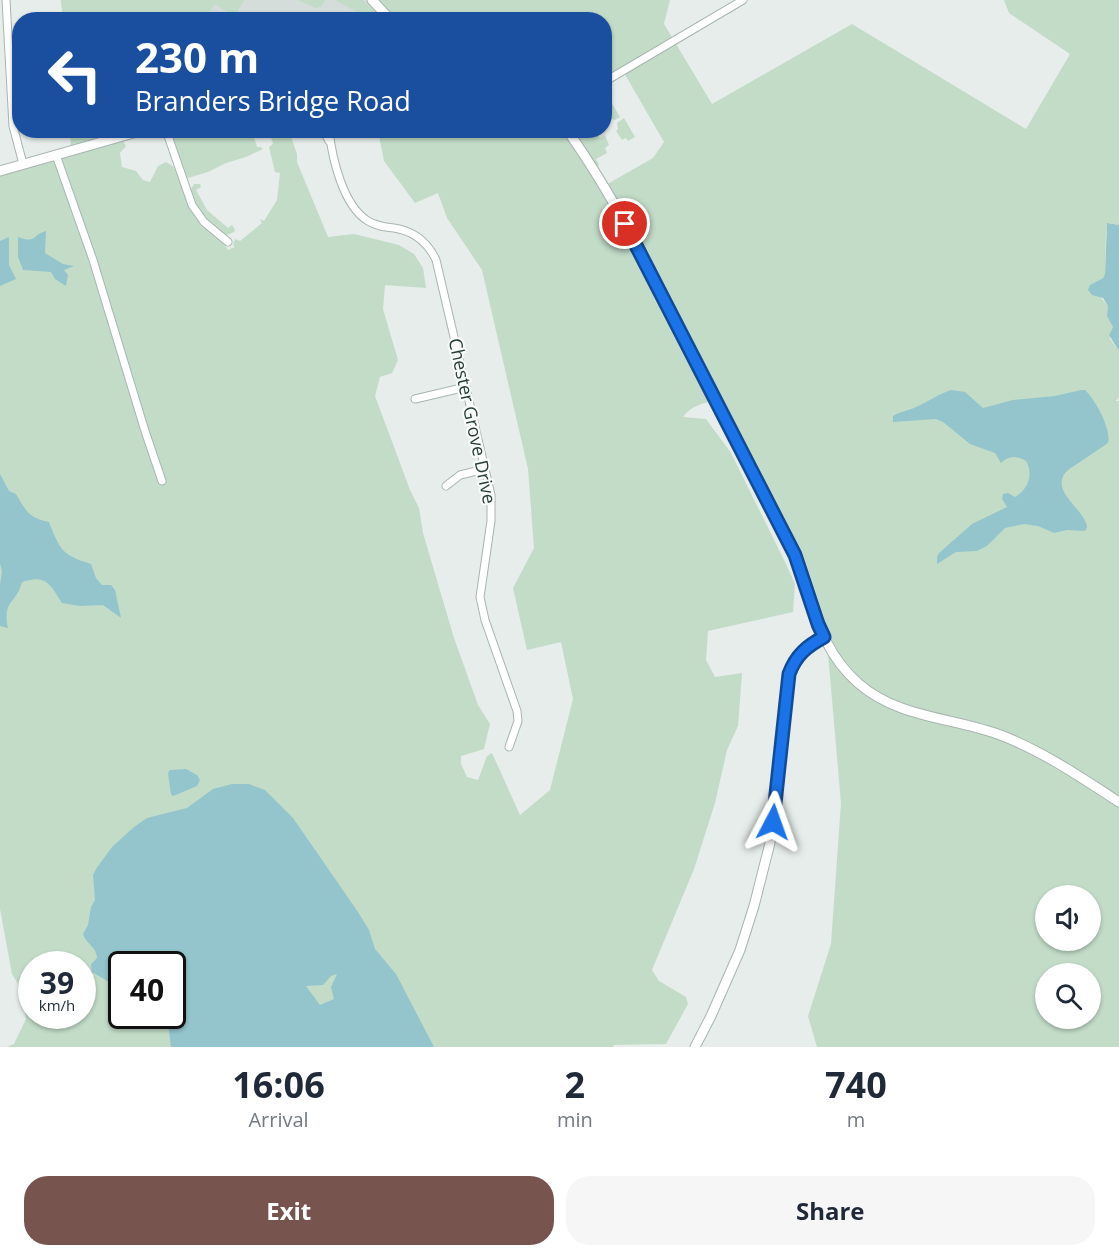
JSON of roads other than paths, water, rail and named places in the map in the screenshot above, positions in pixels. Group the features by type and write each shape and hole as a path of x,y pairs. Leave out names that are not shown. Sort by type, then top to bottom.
{"street":[{"path":"6,0 12,94"},
{"path":"372,0 384,12"},
{"path":"612,77 743,0"},
{"path":"17,138 23,164"},
{"path":"0,171 116,138"},
{"path":"169,138 192,205 204,222 228,242"},
{"name":"Chester Grove Drive","path":"328,138 331,144"},
{"name":"Chester Grove Drive","path":"330,138 344,191 353,208 369,222 378,226 407,231 416,235 436,260 491,495 492,510 480,597 485,620 517,711 518,721 509,747"},
{"path":"573,138 592,165 630,233 795,555 818,624 830,649 845,670 880,699 907,711 968,725 1004,737 1044,756 1119,802"},
{"path":"56,155 93,260 162,481"},
{"path":"415,399 466,387"},
{"path":"446,486 460,475 485,469"},
{"path":"695,1047 711,1016 749,925 773,822 789,674 793,662 800,653 824,637"}],"water":[{"path":"1107,223 1119,225 1119,351 1109,335 1113,327 1107,316 1108,306 1103,298 1092,295 1088,290 1090,285 1103,278 1105,274"},
{"path":"46,231 45,253 63,264 74,266 64,270 68,275 66,286 55,279 51,272 23,270 18,257 18,237 28,240"},
{"path":"9,237 9,265 16,279 0,286 0,241"},
{"path":"951,390 965,392 983,408 1013,400 1055,396 1085,390 1102,415 1109,437 1108,443 1068,470 1062,477 1064,492 1085,521 1087,528 1085,531 1067,530 1054,533 1038,526 1024,524 1005,528 987,546 977,551 956,552 937,564 939,553 972,524 1007,507 1002,499 1003,494 1008,493 1015,497 1020,494 1029,476 1026,461 1012,457 1001,463 995,453 970,444 936,419 893,422 893,416 896,414"},
{"path":"0,474 9,491 16,494 29,513 49,522 63,550 74,558 91,564 96,578 102,585 111,585 115,590 121,618 103,605 80,606 62,603 46,582 37,579 22,582 8,607 8,628 0,626 2,572 0,563"},
{"path":"186,769 197,775 200,780 197,786 173,796 168,773 170,770"},
{"path":"232,784 249,784 265,790 293,818 358,912 369,930 375,949 396,974 434,1047 171,1047 169,1029 186,1029 186,951 108,951 108,981 96,974 97,954 83,934 95,900 93,875 112,847 147,818 187,808 213,789","holes":["337,974 331,987 334,999 320,1005 306,986 323,985 331,976"]}]}
